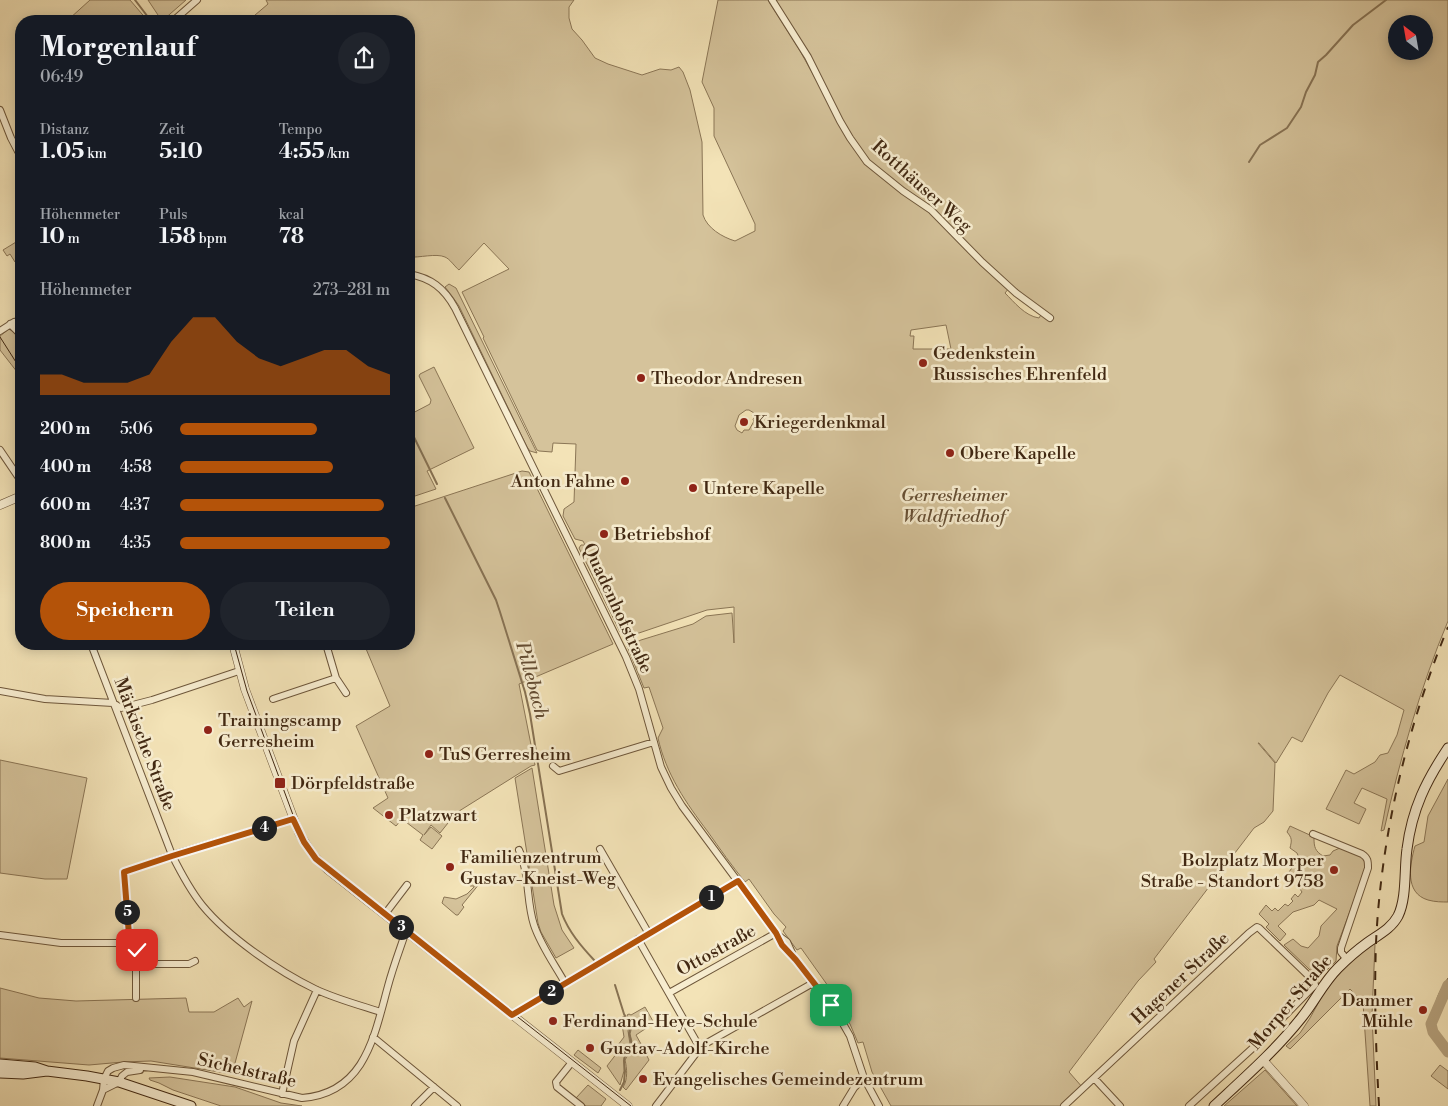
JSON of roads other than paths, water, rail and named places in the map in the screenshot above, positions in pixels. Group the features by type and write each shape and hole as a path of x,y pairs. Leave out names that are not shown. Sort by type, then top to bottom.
{"main road":[{"name":"Morper Straße","path":"1214,1106 1263,1060 1302,1018 1327,980 1367,943 1389,928 1398,917 1402,902 1406,852 1413,817 1422,791 1448,748"},
{"path":"0,1064 35,1067 47,1071 119,1082 191,1106"},
{"path":"0,1073 23,1074 47,1071"}],"street":[{"path":"180,15 197,0"},
{"name":"Rotthäuser Weg","path":"772,0 808,57 850,138 867,162 903,191 931,210 982,262 1016,293 1050,318"},
{"path":"0,110 15,142"},
{"name":"Quadenhofstraße","path":"415,276 427,279 450,298 619,641 640,689 661,766 677,798 776,933 782,945 796,960 839,1016 854,1046 864,1078 879,1106"},
{"path":"0,331 12,323 15,327"},
{"path":"0,450 15,472"},
{"path":"0,505 15,499"},
{"name":"Märkische Straße","path":"93,650 172,856 201,905 235,938 280,969 316,990 381,1012"},
{"path":"234,650 244,689 293,819 304,842 316,859 628,1106"},
{"path":"328,650 336,678 346,693"},
{"path":"0,690 45,699 113,703 121,708 146,702 239,671"},
{"path":"273,699 336,678"},
{"path":"553,766 559,771 654,742"},
{"path":"128,940 124,872 293,819"},
{"name":"Morper Straße","path":"1312,834 1362,854 1368,861 1368,868 1341,948 1347,960"},
{"path":"600,849 648,934"},
{"path":"519,850 524,860 534,925 565,983"},
{"path":"512,1015 738,881"},
{"path":"385,914 407,885"},
{"name":"Hagener Straße","path":"1064,1106 1257,927 1268,935 1315,984"},
{"name":"Sichelstraße","path":"104,1080 108,1071 118,1066 194,1072 302,1098 316,1097 336,1089 359,1068 373,1037 406,931"},
{"name":"Ottostraße","path":"669,993 776,933"},
{"path":"0,935 61,942 124,943 128,940"},
{"path":"638,939 700,1048"},
{"path":"128,940 137,948 139,963 136,965 136,998"},
{"path":"139,963 189,964 194,961"},
{"path":"656,1106 705,1044 813,982"},
{"name":"Morper Straße","path":"1189,1106 1258,1043 1315,984"},
{"path":"282,1094 294,1041 316,990"},
{"path":"373,1037 457,1106"},
{"path":"1263,1060 1304,1106"},
{"path":"572,1062 556,1082 556,1087 581,1106"},
{"name":"Sichelstraße","path":"104,1090 119,1082 127,1072 153,1068"},
{"path":"843,1106 854,1088 864,1078"},
{"path":"1094,1078 1120,1106"},
{"path":"97,1106 104,1090 104,1080"},
{"path":"415,1106 434,1088"}],"waterway":[{"name":"Pillebach","path":"135,0 146,15"},
{"path":"1249,162 1260,145 1287,128 1301,107 1315,75 1318,62 1353,25 1386,0"},
{"name":"Pillebach","path":"415,439 437,484"},
{"name":"Pillebach","path":"445,498 496,600 500,612 530,714 562,914 568,927 594,960"},
{"name":"Pillebach","path":"615,985 624,1014 631,1026 629,1033 632,1046 625,1056 624,1082 620,1090"},
{"path":"1448,985 1431,1024 1433,1032 1448,1052"}],"tram line":[{"path":"0,337 15,361"},
{"path":"236,650 247,691 296,823 316,855 332,871 631,1106"}],"railway":[{"path":"1379,1106 1375,964 1384,862 1398,782 1420,703 1448,627"}],"place":[{"name":"Gedenkstein Russisches Ehrenfeld","path":"923,363"},
{"name":"Theodor Andresen","path":"641,378"},
{"name":"Kriegerdenkmal","path":"744,422"},
{"name":"Obere Kapelle","path":"950,453"},
{"name":"Anton Fahne","path":"625,481"},
{"name":"Untere Kapelle","path":"693,488"},
{"name":"Betriebshof","path":"604,534"},
{"name":"Trainingscamp Gerresheim","path":"208,730"},
{"name":"TuS Gerresheim","path":"429,754"},
{"name":"Dörpfeldstraße","path":"280,783"},
{"name":"Platzwart","path":"389,815"},
{"name":"Familienzentrum Gustav-Kneist-Weg","path":"450,867"},
{"name":"Bolzplatz Morper Straße - Standort 9758","path":"1334,870"},
{"name":"Dammer Mühle","path":"1423,1010"},
{"name":"Ferdinand-Heye-Schule","path":"553,1021"},
{"name":"Gustav-Adolf-Kirche","path":"590,1048"},
{"name":"Evangelisches Gemeindezentrum","path":"643,1079"}],"park label":[{"name":"Gerresheimer Waldfriedhof","path":"954,505"}]}
